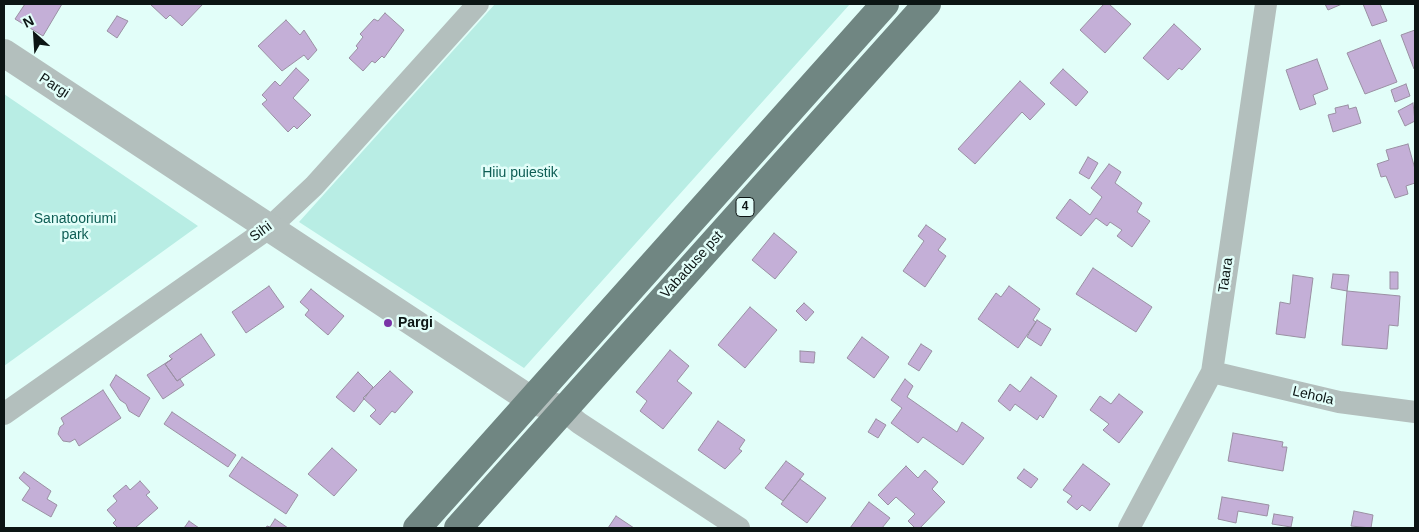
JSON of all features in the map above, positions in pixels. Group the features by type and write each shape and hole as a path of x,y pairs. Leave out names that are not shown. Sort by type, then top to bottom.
{"highway":[{"name":"4","path":"417,528 885,4"},
{"name":"Vabaduse pst","path":"458,528 927,4"}],"street":[{"name":"Sihi","path":"4,414 268,228 314,186 478,4"},
{"name":"Taara","path":"1129,528 1212,372 1266,4"},
{"name":"Pargi","path":"4,53 268,228 398,310 531,400 562,410"},
{"name":"Lehola","path":"1212,372 1339,402 1415,412"},
{"path":"562,410 578,423 739,528"}],"green space":[{"name":"Hiiu puiestik","path":"495,4 850,4 524,368 299,222"},
{"name":"Sanatooriumi park","path":"4,94 198,226 4,366"}],"building":[{"path":"25,4 62,4 43,36 15,19"},
{"path":"150,4 203,4 182,26 170,15 166,19"},
{"path":"1104,4 1109,4 1131,24 1105,53 1080,30"},
{"path":"1325,4 1342,4 1328,10"},
{"path":"1363,4 1380,4 1387,21 1372,26"},
{"path":"385,13 404,30 384,58 382,56 375,63 372,61 363,71 349,58 358,48 356,46 363,37 360,34 374,19 378,21"},
{"path":"117,16 128,21 117,38 107,31"},
{"path":"286,20 300,35 304,30 317,50 308,60 304,55 282,71 258,46"},
{"path":"1174,24 1201,49 1182,70 1179,68 1168,80 1143,58"},
{"path":"1415,30 1415,68 1414,69 1401,35"},
{"path":"1380,40 1397,82 1365,94 1347,53"},
{"path":"1317,59 1328,89 1313,95 1316,104 1300,110 1286,70"},
{"path":"296,68 309,80 293,98 311,115 297,129 294,126 288,132 262,104 267,100 262,95 275,81 280,86"},
{"path":"1063,69 1088,92 1076,106 1050,83"},
{"path":"1020,81 1045,104 1030,120 1022,112 975,164 958,149"},
{"path":"1406,84 1410,96 1395,102 1391,90"},
{"path":"1413,103 1415,121 1405,126 1398,111"},
{"path":"1348,105 1349,109 1356,107 1361,123 1333,132 1328,115 1336,113 1335,108"},
{"path":"1408,144 1415,169 1415,183 1406,186 1408,194 1395,198 1386,176 1381,177 1377,164 1389,160 1386,150"},
{"path":"1088,157 1098,163 1089,179 1079,173"},
{"path":"1109,164 1121,172 1115,183 1142,203 1137,212 1150,221 1132,247 1117,236 1122,230 1110,222 1107,226 1096,218 1081,236 1056,218 1070,199 1090,215 1102,197 1091,188"},
{"path":"926,225 946,239 938,250 946,256 925,287 903,271 924,241 918,236"},
{"path":"774,233 797,252 775,279 752,260"},
{"path":"1093,268 1152,307 1136,332 1076,294"},
{"path":"1390,272 1398,272 1398,289 1390,289"},
{"path":"1333,274 1349,275 1347,291 1331,288"},
{"path":"1293,275 1313,278 1305,338 1276,334 1280,302 1290,304"},
{"path":"269,286 284,307 246,333 232,312"},
{"path":"1009,286 1040,309 1033,320 1036,322 1018,348 978,319 996,293 1001,297"},
{"path":"311,289 344,316 328,335 305,315 309,310 300,302"},
{"path":"1347,291 1400,296 1398,326 1389,325 1387,349 1342,345"},
{"path":"804,303 814,312 806,321 796,311"},
{"path":"750,307 777,330 745,368 718,345"},
{"path":"1037,320 1051,329 1041,346 1027,337"},
{"path":"201,334 215,355 177,381 165,364 172,359 169,356"},
{"path":"862,337 889,357 874,378 847,358"},
{"path":"921,344 932,351 919,371 908,364"},
{"path":"670,350 689,366 677,381 692,393 663,429 640,411 647,401 636,392"},
{"path":"800,351 815,352 814,363 800,362"},
{"path":"172,359 165,364 177,381 180,379 184,385 163,399 147,375"},
{"path":"390,371 413,392 395,413 392,411 380,425 370,416 376,410 363,398"},
{"path":"358,372 373,387 354,412 336,397"},
{"path":"116,375 150,398 139,417 129,411 126,404 120,400 110,385"},
{"path":"1031,377 1057,396 1043,418 1040,415 1037,420 1015,404 1010,411 998,401 1010,384 1020,392"},
{"path":"905,379 913,386 907,397 957,432 962,422 984,438 963,465 923,437 918,443 891,423 902,408 891,400"},
{"path":"103,390 121,418 79,446 75,439 70,442 63,441 58,434 60,427 64,424 61,418"},
{"path":"1119,394 1143,412 1119,443 1103,430 1109,424 1090,410 1100,396 1111,404"},
{"path":"172,412 236,455 228,467 164,424"},
{"path":"876,419 886,425 878,438 868,432"},
{"path":"718,421 745,440 739,449 742,451 725,469 698,450"},
{"path":"1233,433 1283,442 1282,447 1287,447 1283,471 1228,461"},
{"path":"332,448 357,470 334,496 308,474"},
{"path":"242,457 298,495 286,514 229,476"},
{"path":"786,461 804,474 783,501 765,488"},
{"path":"1083,464 1110,484 1090,511 1082,505 1077,510 1067,502 1072,496 1063,490"},
{"path":"906,466 918,478 925,470 938,482 932,489 945,502 920,528 915,528 908,521 915,514 896,497 888,505 878,495"},
{"path":"1024,469 1038,479 1031,488 1017,478"},
{"path":"24,472 51,491 47,499 57,505 51,517 22,500 30,488 19,478"},
{"path":"800,479 826,498 807,523 781,504"},
{"path":"140,481 150,492 146,495 158,508 135,528 118,528 113,523 116,520 107,510 117,501 113,496 126,485 130,490"},
{"path":"1222,497 1269,505 1267,516 1238,511 1236,523 1218,519"},
{"path":"869,502 890,518 882,528 850,528"},
{"path":"1354,511 1373,515 1371,528 1351,526"},
{"path":"1274,514 1293,517 1291,527 1272,524"},
{"path":"616,516 634,528 608,528"},
{"path":"275,519 288,528 266,528 267,526 270,527"},
{"path":"189,521 199,528 184,528"}],"place":[{"name":"Pargi","path":"388,323"}]}
